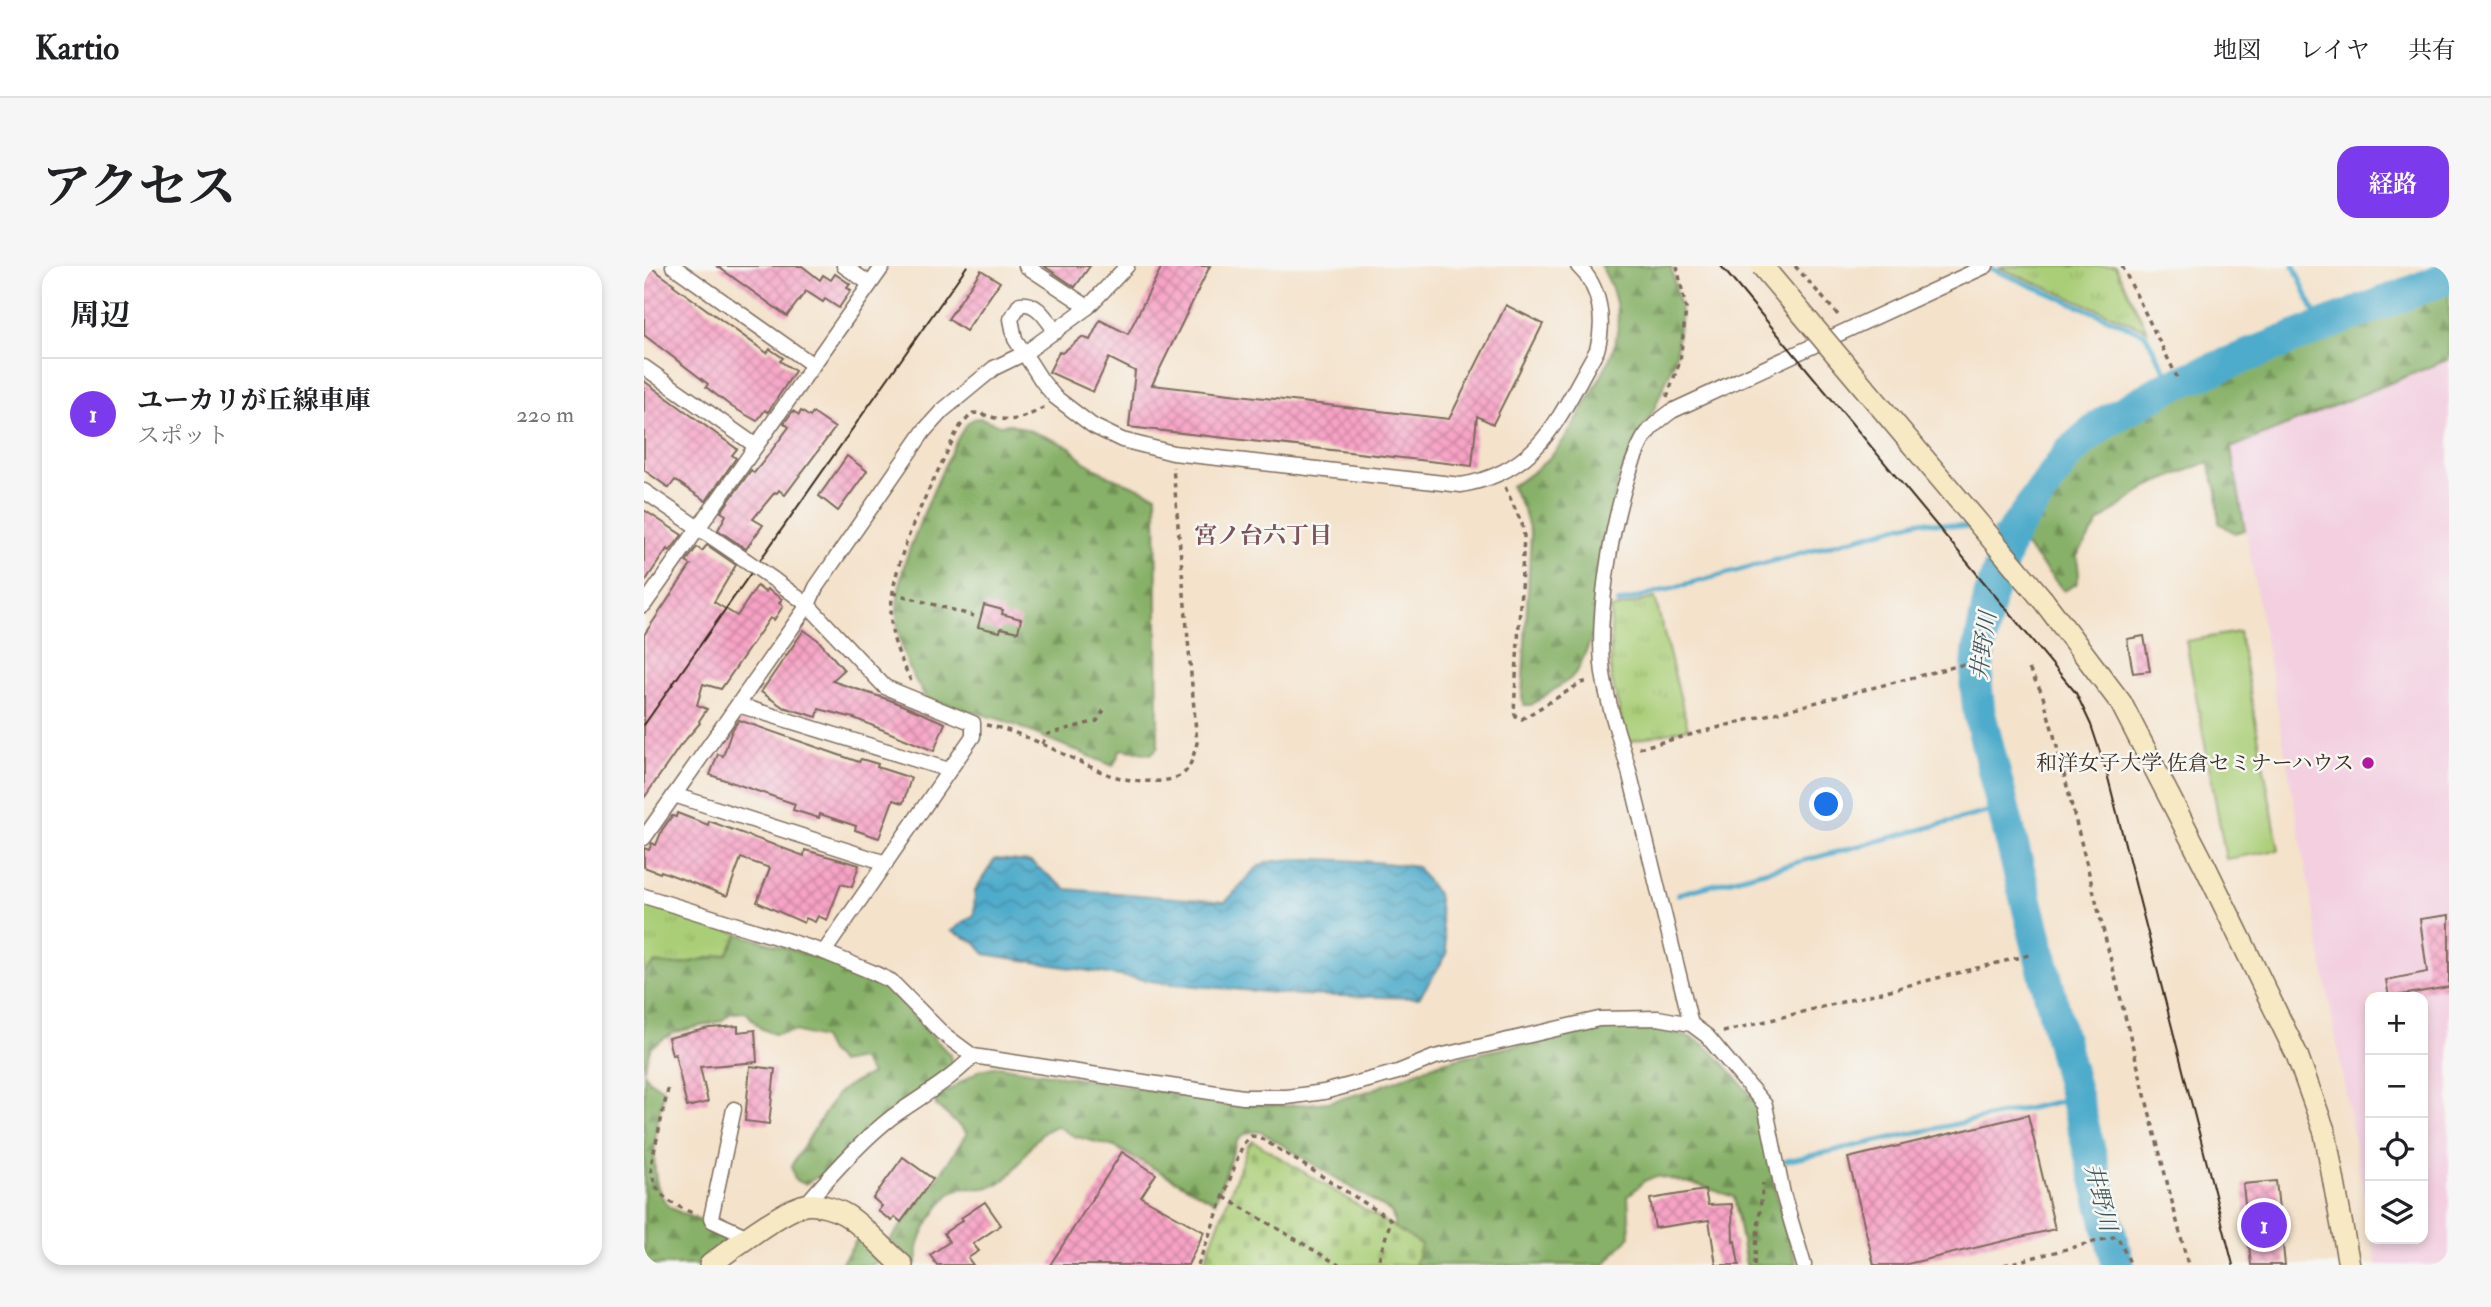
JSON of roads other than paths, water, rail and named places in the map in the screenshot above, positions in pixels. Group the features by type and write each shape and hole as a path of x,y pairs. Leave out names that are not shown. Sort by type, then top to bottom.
{"street":[{"path":"673,266 813,365"},
{"path":"844,266 870,285"},
{"path":"644,606 883,266"},
{"path":"1026,266 1088,307"},
{"path":"644,838 808,605 816,586 924,431 964,391 994,368 1025,353 1088,307 1126,266"},
{"path":"1056,332 1037,308 1026,303 1020,304 1011,318 1015,339 1055,397 1093,426 1122,440 1186,454 1461,485 1512,469 1533,452 1550,430 1597,350 1601,310 1589,279 1578,266"},
{"path":"1762,266 2043,600 2121,703 2199,854 2297,1055 2325,1133 2349,1265"},
{"path":"1691,1024 1624,751 1603,678 1604,605 1610,551 1632,464 1644,438 1657,422 1672,411 1986,266"},
{"path":"644,367 756,446"},
{"path":"644,491 808,605 885,687 973,723 973,736 824,952"},
{"path":"738,705 949,770"},
{"path":"674,794 886,863"},
{"path":"644,896 824,952 891,981 942,1033 973,1056 1243,1097 1287,1097 1324,1092 1398,1073 1435,1056 1599,1019 1658,1017 1691,1024 1707,1036 1765,1105 1783,1194 1804,1265"},
{"path":"709,1265 786,1213 805,1205 890,1119 958,1072 973,1056"},
{"path":"734,1109 711,1218 748,1237"},
{"path":"805,1205 827,1207 847,1215 902,1265"}],"water":[{"path":"995,859 1031,862 1066,889 1225,902 1259,866 1271,862 1311,859 1417,867 1437,894 1447,954 1419,998 1300,995 1163,983 985,954 975,942 951,931 974,915 975,890"}],"waterway":[{"path":"2294,266 2320,326"},
{"path":"1987,267 2145,334 2173,385"},
{"name":"井野川","path":"2118,1265 1979,712 1976,684 1979,650 1990,596 2012,533 2069,453 2105,422 2165,388 2449,277"},
{"path":"1618,603 1919,521 1975,528"},
{"path":"1995,531 2012,533"},
{"path":"1678,894 2002,808"},
{"path":"1786,1161 2075,1098"}],"tram line":[{"path":"644,725 967,266"},
{"path":"1721,266 2076,693 2091,725 2106,770 2233,1265"}],"place":[{"name":"和洋女子大学 佐倉セミナーハウス","path":"2368,763"},
{"name":"ユーカリが丘線車庫","path":"2264,1225"}],"district":[{"name":"宮ノ台六丁目","path":"1263,535"}]}
